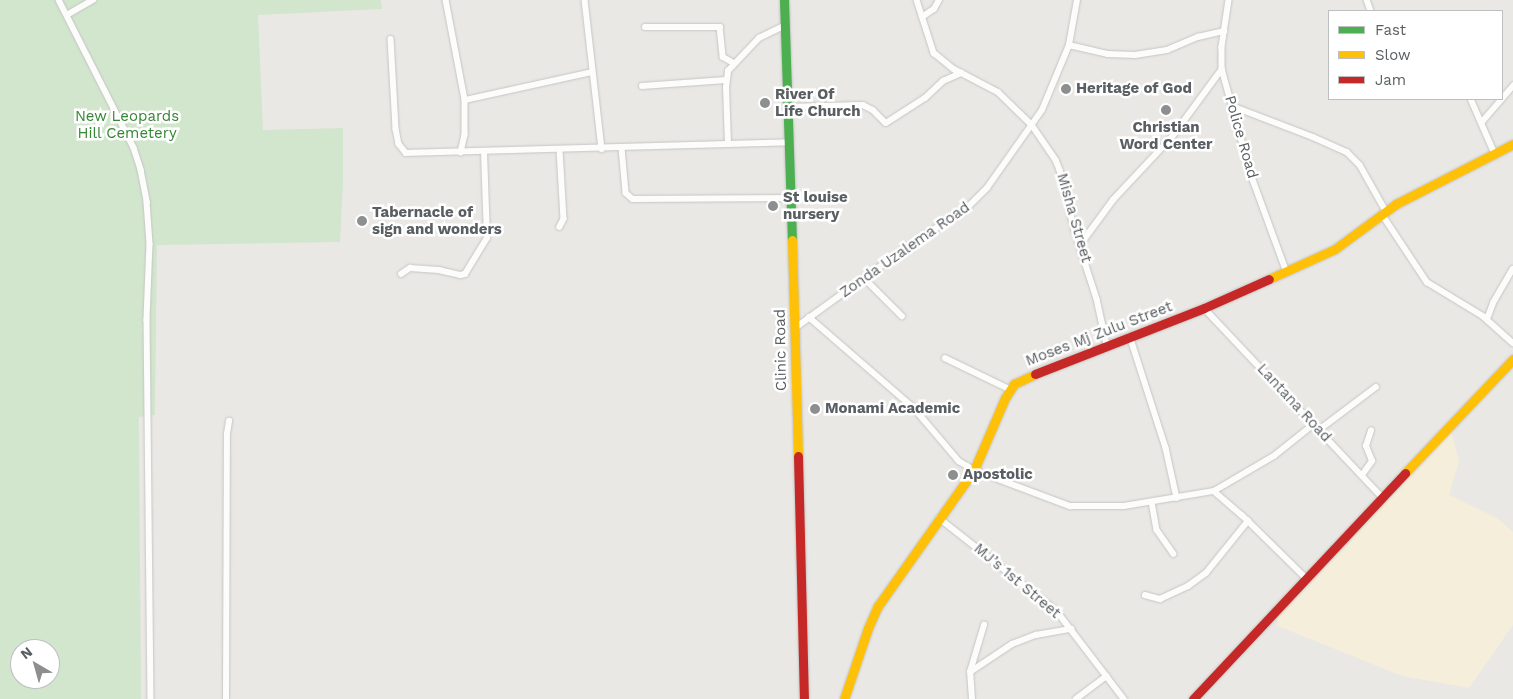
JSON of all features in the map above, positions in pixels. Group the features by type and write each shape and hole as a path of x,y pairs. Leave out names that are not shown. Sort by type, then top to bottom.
{"street":[{"path":"59,0 134,148 141,170 147,202 150,244 147,330 151,699"},
{"path":"67,15 93,0"},
{"path":"446,0 464,100 466,135 461,153"},
{"path":"585,0 602,149"},
{"name":"Clinic Road","path":"784,0 786,107 795,328 804,699"},
{"name":"Misha Street","path":"917,0 934,53 961,73 998,92 1032,125 1060,170 1080,245 1098,299 1107,345"},
{"path":"922,17 934,9 939,0"},
{"name":"Zonda Uzalema Road","path":"795,328 915,241 965,210 978,198 1032,125 1047,100 1069,45 1077,0"},
{"name":"Police Road","path":"1229,0 1224,31 1222,69 1252,177 1286,270"},
{"path":"728,144 726,80 728,72 734,63 759,38 784,26"},
{"path":"645,27 720,27 723,57 734,63"},
{"path":"1069,45 1108,54 1135,55 1167,50 1198,37 1224,31"},
{"path":"391,39 396,129 401,149 411,154 788,142"},
{"path":"1080,245 1113,200 1172,137 1222,69"},
{"path":"464,100 592,72"},
{"path":"786,107 863,105 873,110 886,123 925,98 943,81 961,73"},
{"path":"642,86 726,80"},
{"path":"1503,98 1513,86"},
{"path":"1471,100 1495,154"},
{"path":"1482,122 1501,100"},
{"path":"1232,106 1347,152 1360,165 1384,212 1427,282 1487,319 1513,344"},
{"name":"Moses Mj Zulu Street","path":"1010,389 1022,379 1204,308 1335,249 1384,212 1513,144"},
{"path":"622,148 626,193 633,199 791,198"},
{"path":"560,150 564,219 560,227"},
{"path":"401,274 410,268 439,270 460,275 465,274 488,238 484,153"},
{"path":"1487,319 1513,269"},
{"path":"864,278 902,316"},
{"name":"Lantana Road","path":"1204,308 1383,498"},
{"path":"809,317 914,408 927,421 951,453 974,470 1070,506 1124,506 1214,491 1274,456 1314,424"},
{"path":"1130,336 1166,448 1177,498"},
{"path":"844,699 868,628 878,606 974,470 1010,389 945,358"},
{"path":"1193,699 1306,578 1508,370 1513,359"},
{"path":"1320,430 1376,386"},
{"path":"226,699 227,434 229,421"},
{"path":"1362,475 1372,461 1366,446 1371,431"},
{"path":"1214,491 1248,521 1306,578"},
{"path":"1152,502 1157,530 1174,554"},
{"name":"MJ’s 1st Street","path":"940,518 1056,610 1124,699"},
{"path":"1145,595 1160,599 1176,594 1195,582 1206,573 1248,521"},
{"path":"972,699 970,672 984,625"},
{"path":"970,672 1012,644 1036,635 1071,629"},
{"path":"1076,699 1106,676"}],"shaded area":[{"path":"1451,429 1459,461 1449,495 1497,518 1513,532 1513,625 1469,688 1402,676 1278,626 1277,616"}],"green space":[{"name":"New Leopards Hill Cemetery","path":"0,0 381,0 382,9 258,15 263,130 343,128 340,242 157,245 155,415 139,417 141,699 0,699"}],"traffic: fast":[{"path":"784,0 792,240"}],"traffic: slow":[{"path":"1269,279 1335,249 1396,204 1513,144"},
{"path":"792,240 798,456"},
{"path":"1405,473 1513,359"},
{"path":"844,699 868,628 878,606 974,470 1005,398 1014,384 1035,374"}],"traffic: jam":[{"path":"1035,374 1204,308 1269,279"},
{"path":"798,456 804,699"},
{"path":"1193,699 1405,473"}],"place":[{"name":"Heritage of God","path":"1066,89"},
{"name":"River Of Life Church","path":"765,103"},
{"name":"Christian Word Center","path":"1166,110"},
{"name":"St louise nursery","path":"773,206"},
{"name":"Tabernacle of sign and wonders","path":"362,221"},
{"name":"Monami Academic","path":"815,409"},
{"name":"Apostolic","path":"953,475"}]}
